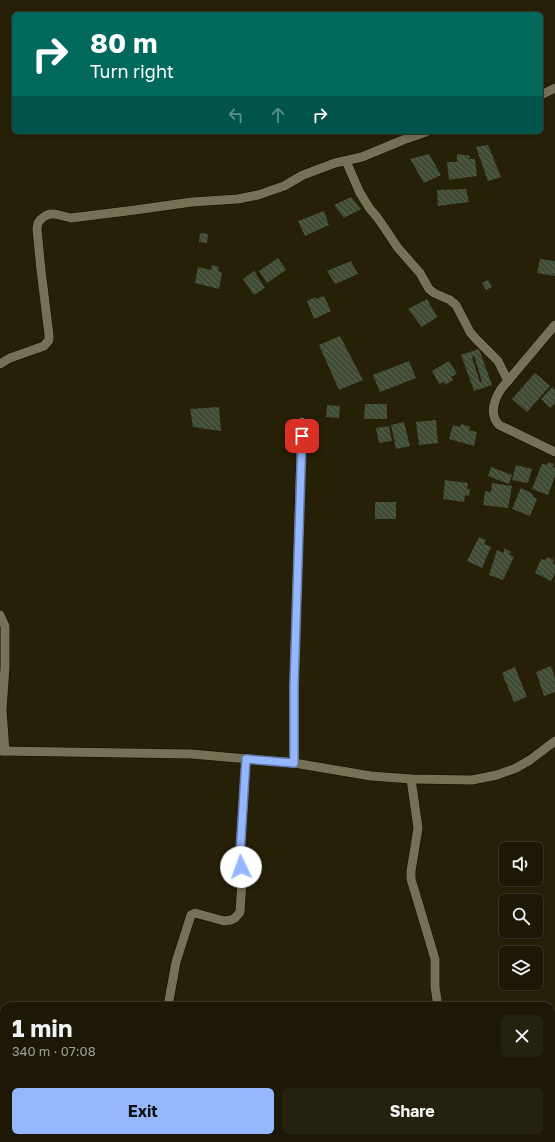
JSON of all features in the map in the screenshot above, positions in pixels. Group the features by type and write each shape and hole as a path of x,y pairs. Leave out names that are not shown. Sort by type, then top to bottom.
{"street":[{"path":"543,94 555,88"},
{"path":"0,364 10,358 44,346 49,340 50,335 37,229 40,219 45,216 55,214 71,218 192,202 238,199 279,188 303,175 335,163 370,154 420,134"},
{"path":"346,160 360,193 398,248 420,273 429,289 434,293 450,300 456,305 476,339 498,361 508,381"},
{"path":"555,325 508,381 496,397 494,404 494,417 499,425 555,452"},
{"path":"294,763 294,686 302,422"},
{"path":"0,615 5,626 2,751 191,754 294,763 370,776 411,779 472,780 497,775 516,768 530,760 555,741"},
{"path":"168,1002 176,962 191,915 195,912 224,921 235,918 240,912 242,881 240,854 246,759"},
{"path":"411,779 418,828 411,879 434,959 437,1002"}],"building":[{"path":"488,145 501,177 488,181 476,147"},
{"path":"429,154 441,175 424,183 410,159"},
{"path":"457,154 470,156 469,159 475,159 477,176 449,180 447,162 457,162"},
{"path":"466,189 469,202 438,206 437,190"},
{"path":"351,197 361,209 344,218 334,205"},
{"path":"324,211 329,225 305,236 298,221"},
{"path":"200,233 208,234 207,243 199,242"},
{"path":"278,258 286,270 267,283 259,271"},
{"path":"540,259 555,261 555,276 537,273"},
{"path":"351,261 358,274 335,284 327,271"},
{"path":"212,265 219,267 218,271 222,273 219,289 195,283 198,267 211,270"},
{"path":"254,271 265,288 254,295 243,279"},
{"path":"488,280 492,287 486,290 482,283"},
{"path":"324,296 331,311 314,319 307,301 315,297 316,299"},
{"path":"427,299 437,317 422,327 408,309"},
{"path":"340,336 363,380 339,390 319,345"},
{"path":"479,349 492,385 474,391 461,355","holes":["474,356 482,382 480,382 472,357"]},
{"path":"409,361 416,378 380,392 373,375"},
{"path":"449,361 457,374 451,377 453,380 445,385 444,382 439,384 432,371"},
{"path":"535,373 550,386 527,412 512,399"},
{"path":"552,387 555,390 555,403 550,408 541,399"},
{"path":"365,404 387,404 387,419 364,419"},
{"path":"327,405 340,406 339,418 326,417"},
{"path":"219,407 221,431 193,427 190,409"},
{"path":"436,420 438,443 419,445 416,422"},
{"path":"404,422 410,446 396,449 391,425"},
{"path":"461,424 470,427 469,430 477,432 474,446 449,439 453,425 460,427"},
{"path":"389,426 392,441 379,443 376,428"},
{"path":"548,462 554,464 553,467 555,468 555,476 548,495 532,489 542,464 547,465"},
{"path":"516,465 532,469 528,483 512,480"},
{"path":"491,467 512,475 509,484 488,476"},
{"path":"445,480 468,483 467,489 470,489 469,496 465,495 464,502 443,499"},
{"path":"492,483 512,486 508,508 483,505 485,491 491,492"},
{"path":"521,488 533,494 532,496 537,499 530,516 512,509"},
{"path":"375,502 396,502 396,519 375,519"},
{"path":"479,537 486,540 484,544 491,547 482,568 467,561"},
{"path":"504,548 511,552 509,554 514,557 503,580 489,575 497,550 504,553"},
{"path":"548,557 554,560 553,564 555,565 555,573 551,581 535,573 541,559 545,560"},
{"path":"551,666 555,678 555,692 544,696 536,672"},
{"path":"515,667 527,697 514,702 502,673"}],"route":[{"path":"241,867 240,854 246,759 294,763 294,686 302,436"}]}
